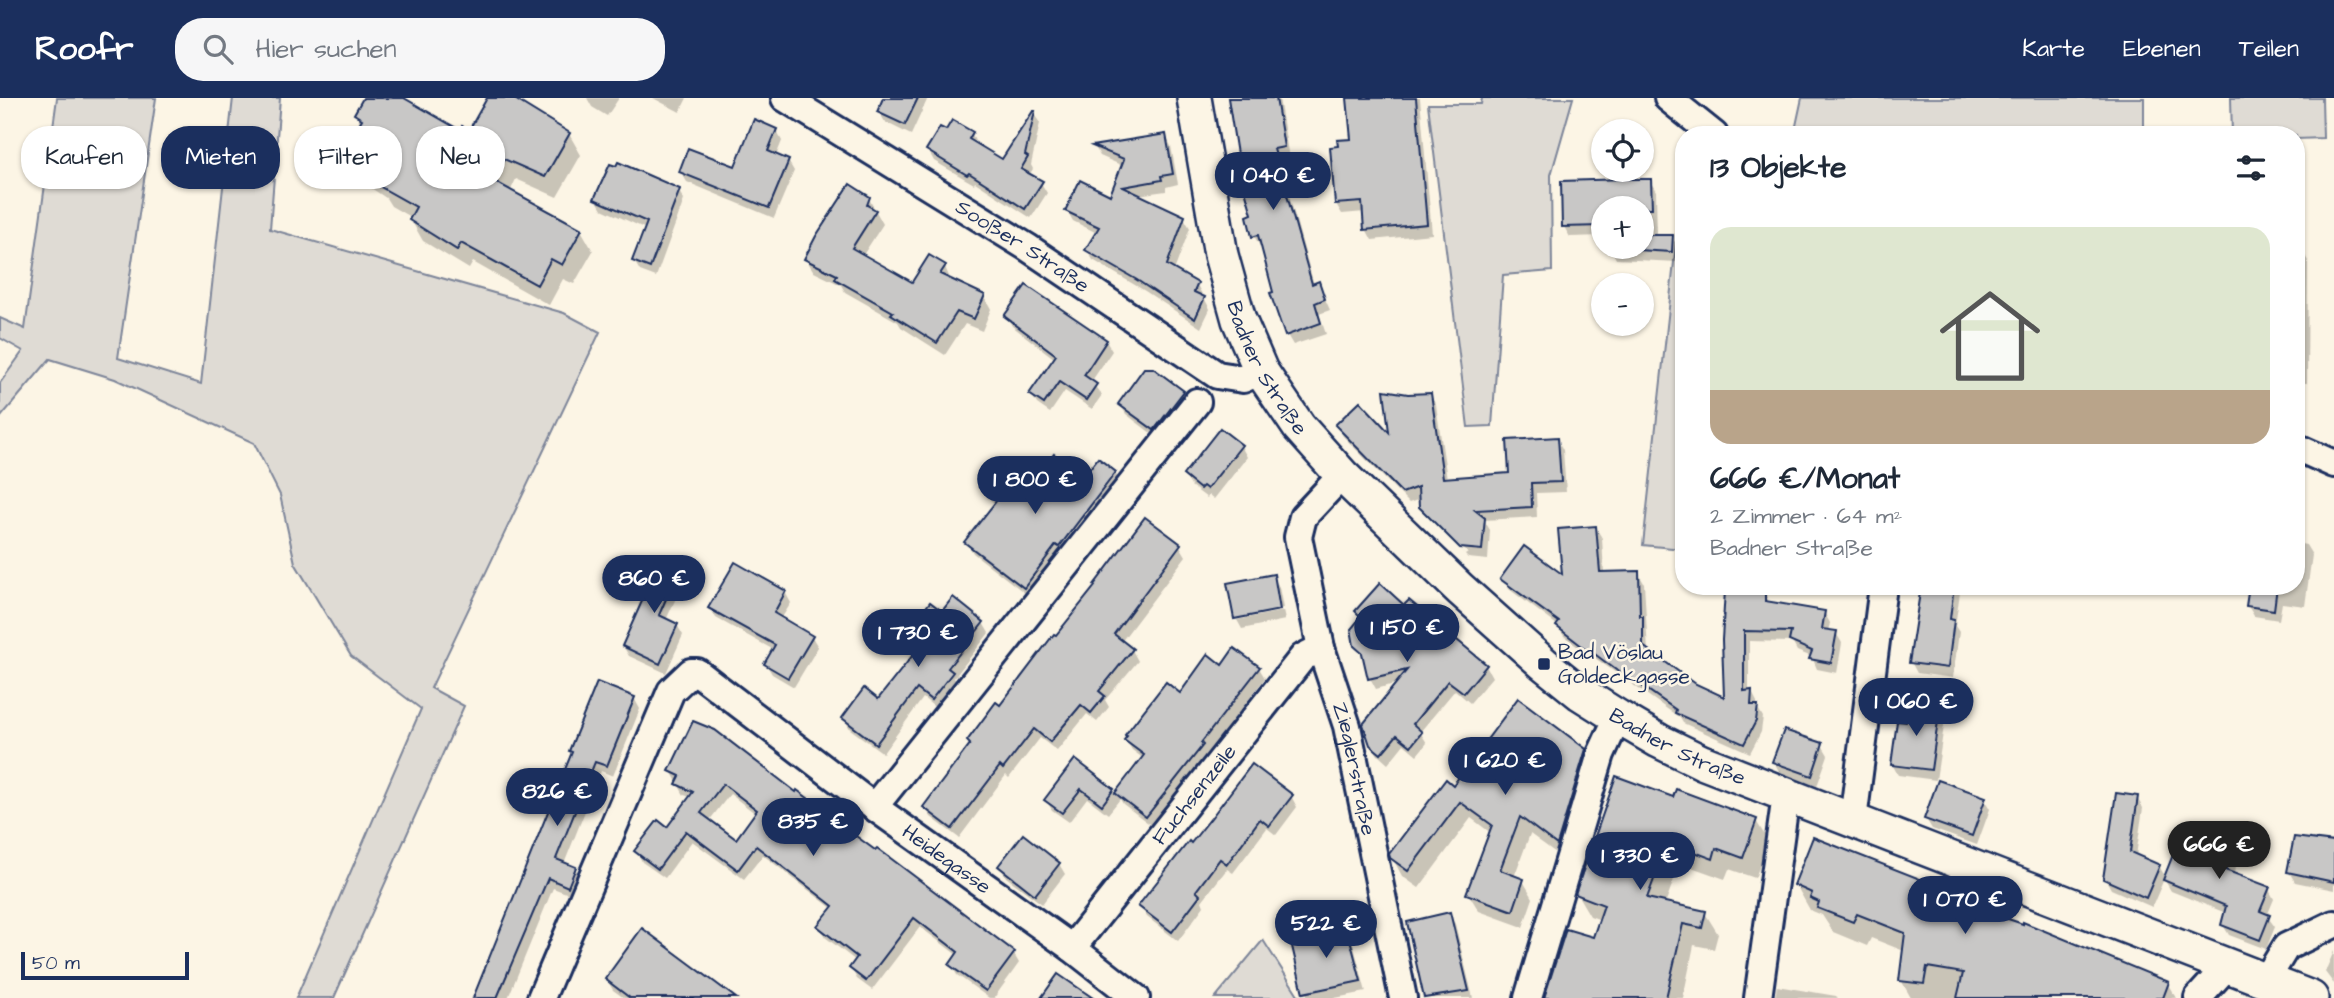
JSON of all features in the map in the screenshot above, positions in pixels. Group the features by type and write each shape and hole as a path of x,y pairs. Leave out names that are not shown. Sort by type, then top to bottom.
{"street":[{"name":"Sooßer Straße","path":"785,98 1027,247 1217,375 1243,379 1261,372"},
{"name":"Badner Straße","path":"1194,98 1221,255 1239,320 1261,372 1299,426 1342,475 1460,589 1544,664 1580,693 1618,717 1702,762 2311,998"},
{"path":"1668,98 1703,126"},
{"path":"874,807 1197,402"},
{"path":"2305,451 2334,464"},
{"name":"Zieglerstraße","path":"1342,475 1303,517 1298,537 1321,648 1347,726 1403,998"},
{"path":"1853,820 1882,595"},
{"name":"Fuchsenzeile","path":"1072,948 1303,657 1321,648"},
{"name":"Heidegasse","path":"541,998 671,691 691,672 697,672 874,807 1072,948 1129,996"},
{"path":"1528,998 1601,754 1618,717"},
{"path":"1758,998 1786,795"},
{"path":"2266,980 2287,947 2334,924"},
{"path":"2198,998 2228,965"}],"shaded area":[{"path":"57,98 156,98 147,160 147,126 53,126"},
{"path":"233,98 280,98 278,126 230,126"},
{"path":"1482,98 1573,98 1551,175 1552,271 1503,275 1492,426 1468,427 1428,104 1481,104"},
{"path":"1802,98 2144,98 2144,126 1796,126"},
{"path":"2231,98 2322,98 2323,138 2305,139 2305,126 2232,126"},
{"path":"44,189 143,189 118,358 201,384 223,189 273,189 270,229 564,313 600,332 431,688 464,706 334,998 296,998 421,709 351,656 295,563 280,495 254,443 115,379 50,359 0,418 0,383 23,351 0,338 0,318 25,329"},
{"path":"1675,253 1675,548 1643,545"},
{"path":"1263,940 1300,998 1215,998"}],"building":[{"path":"363,98 404,98 453,126 416,126 416,189 505,187 582,229 562,265 551,259 537,285 461,243 457,250 409,220 416,207 384,189 402,189 402,126 358,126 362,119 354,114"},
{"path":"487,98 513,98 570,133 545,177 505,159 505,126 471,126"},
{"path":"883,98 918,98 905,125 877,112"},
{"path":"1228,98 1276,98 1284,147 1274,149 1312,284 1319,281 1325,299 1315,303 1321,323 1285,336 1270,293 1273,292 1258,235 1252,237 1247,216 1252,214 1240,173"},
{"path":"1347,98 1416,98 1427,224 1364,230 1362,202 1335,204 1330,147 1338,146 1337,140 1351,139"},
{"path":"1033,111 1025,155 1028,157 1021,169 1043,181 1025,209 969,173 967,175 926,150 940,127 946,130 952,120 973,132 969,139 1002,159"},
{"path":"754,119 777,129 768,151 789,160 769,208 679,172 688,148 735,166"},
{"path":"1166,134 1173,174 1161,176 1162,180 1123,187 1185,216 1167,265 1198,283 1194,292 1205,297 1195,319 1137,280 1085,250 1099,227 1065,211 1080,180 1110,195 1124,159 1092,146"},
{"path":"618,162 680,189 650,268 632,261 647,222 594,199 610,164 616,166"},
{"path":"1561,181 1651,182 1652,196 1591,196 1591,226 1562,227"},
{"path":"850,184 870,197 867,205 876,210 852,248 912,282 929,255 946,265 940,274 985,295 974,319 957,312 937,343 891,314 893,312 835,279 837,275 804,259"},
{"path":"1654,235 1673,235 1672,252 1654,251"},
{"path":"1026,285 1107,340 1084,375 1097,384 1086,400 1059,382 1044,404 1029,394 1056,355 1004,316"},
{"path":"1144,368 1153,368 1184,391 1154,430 1118,404"},
{"path":"1384,390 1408,394 1431,393 1443,478 1509,473 1507,440 1558,437 1561,482 1531,483 1532,507 1475,510 1485,518 1482,550 1460,548 1419,507 1418,487 1402,493 1335,425 1360,401 1389,432"},
{"path":"1220,428 1242,445 1207,489 1203,486 1200,489 1183,475"},
{"path":"1054,454 1083,477 1098,458 1116,472 1024,588 964,542 997,500 979,487 993,469 1024,492"},
{"path":"1145,517 1181,544 1114,634 1133,649 1099,691 1105,696 1091,713 1081,705 1050,742 1034,729 1003,769 1000,766 952,829 923,807 970,744 967,741 996,702 1000,705 1095,586"},
{"path":"1596,526 1600,572 1639,571 1643,646 1696,684 1724,697 1722,640 1725,595 1765,595 1765,601 1825,611 1822,629 1837,631 1831,663 1809,659 1812,651 1789,641 1791,632 1744,631 1744,691 1752,690 1751,705 1758,705 1756,721 1744,744 1675,713 1676,710 1587,650 1556,626 1559,622 1500,579 1524,546 1562,574 1558,529"},
{"path":"663,554 682,562 659,615 678,624 660,664 622,646"},
{"path":"735,562 786,591 774,613 813,636 788,678 764,664 775,645 708,608"},
{"path":"1274,574 1280,610 1234,619 1227,583"},
{"path":"1380,583 1404,605 1409,600 1487,665 1464,693 1448,681 1413,724 1422,732 1411,746 1397,735 1381,754 1370,745 1363,724 1407,670 1368,679 1362,653 1354,646 1351,629 1361,617 1355,611"},
{"path":"1920,595 1953,595 1950,619 1954,620 1948,668 1909,663"},
{"path":"2248,595 2276,595 2274,610 2246,606"},
{"path":"953,597 984,622 948,668 953,672 931,700 917,689 876,744 842,718 864,688 878,699 931,632 916,621 930,602 942,611"},
{"path":"1234,648 1260,667 1146,817 1115,793 1144,755 1124,740 1127,736 1125,735 1166,682 1180,693 1208,654 1222,665"},
{"path":"597,682 635,697 607,766 595,762 556,859 576,867 568,887 548,878 497,998 473,998 572,752 569,751"},
{"path":"1518,698 1586,749 1557,845 1520,817 1500,870 1524,879 1513,911 1466,894 1492,825 1460,802 1408,871 1390,858 1389,854 1446,779 1453,785"},
{"path":"1909,703 1940,707 1931,770 1891,765 1897,721 1906,722"},
{"path":"693,721 715,730 1015,952 986,991 949,965 958,952 914,918 866,981 849,968 857,957 817,926 833,906 756,846 738,870 686,831 658,869 634,851 658,820 667,827 693,792 676,784 680,776 669,771","holes":["723,784 757,810 736,839 701,813"]},
{"path":"1784,730 1823,743 1812,776 1772,762"},
{"path":"1075,759 1114,789 1102,805 1081,789 1062,813 1044,800"},
{"path":"1252,764 1293,795 1269,826 1260,819 1227,864 1220,859 1196,891 1200,895 1172,932 1138,906"},
{"path":"1616,776 1673,797 1676,789 1757,819 1743,858 1716,848 1713,859 1668,842 1647,898 1706,911 1702,928 1683,924 1666,998 1544,998 1566,929 1593,937 1604,905 1575,894"},
{"path":"1938,780 1986,797 1972,836 1924,819"},
{"path":"2116,793 2138,796 2130,852 2160,865 2146,898 2103,879"},
{"path":"2208,827 2238,839 2225,870 2270,887 2260,911 2270,915 2260,940 2221,925 2226,906 2163,880 2182,832 2203,840"},
{"path":"1023,834 1060,863 1035,895 998,866"},
{"path":"1813,837 1938,886 1937,890 1971,902 1970,906 2023,922 2169,982 2163,998 1957,998 1963,973 1927,967 1924,984 1899,981 1905,933 1857,914 1853,922 1817,908 1819,902 1810,898 1812,893 1794,885"},
{"path":"2294,837 2334,842 2334,882 2287,872"},
{"path":"1450,912 1469,991 1424,998 1407,922"},
{"path":"1346,924 1361,981 1303,993 1291,942 1321,935 1319,930"},
{"path":"642,928 736,998 630,998 605,979"},
{"path":"1058,974 1093,998 1041,998"}],"place":[{"name":"Bad Vöslau Goldeckgasse","path":"1544,664"}]}
